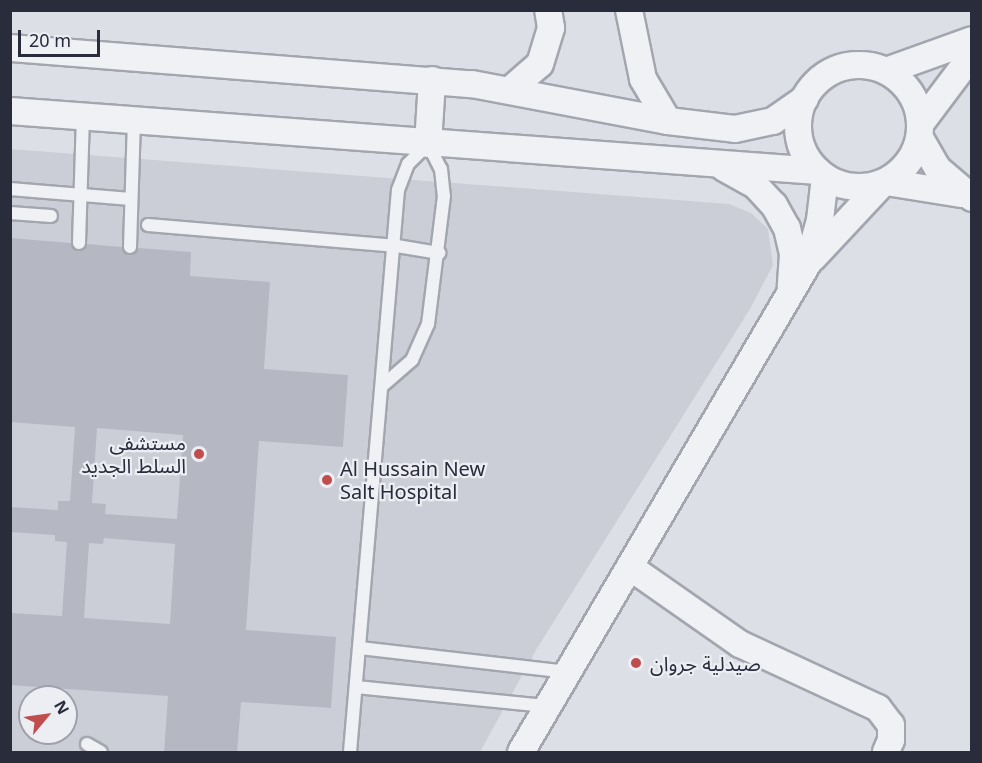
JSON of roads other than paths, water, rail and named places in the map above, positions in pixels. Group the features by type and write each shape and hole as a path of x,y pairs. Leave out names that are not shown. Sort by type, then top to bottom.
{"street":[{"path":"511,89 540,64 551,28 548,10"},
{"path":"629,10 643,79 668,121"},
{"path":"886,71 972,40"},
{"path":"10,48 432,80 511,89 706,127 754,127 790,112 804,99 815,83 831,72 858,65 886,71 904,84 916,102 920,130 938,170 968,196"},
{"path":"808,263 884,183 902,171 920,130 972,55"},
{"path":"428,144 432,80"},
{"path":"804,99 798,117 799,137 805,155 821,174 843,186 862,188 884,183 968,196"},
{"path":"10,111 428,144 709,163 821,174"},
{"path":"709,163 734,171 756,186 783,221 793,254 792,280 785,306"},
{"path":"520,753 785,306 808,263 820,220 821,174"},
{"path":"630,567 740,644 878,708 891,725 891,740 886,753"}],"lane":[{"path":"79,243 83,115"},
{"path":"130,247 134,119"},
{"path":"350,753 382,386 397,246 402,177 428,144 444,182 439,253 422,343 412,360 382,386"},
{"path":"10,189 131,199"},
{"path":"10,213 51,216"},
{"path":"148,225 397,246 439,253"},
{"path":"360,648 568,672"},
{"path":"356,687 548,706"},
{"path":"87,744 101,753"}],"place":[{"name":"مستشفى السلط الجديد","path":"199,454"},
{"name":"Al Hussain New Salt Hospital","path":"327,480"},
{"name":"صيدلية جروان","path":"636,663"}]}
